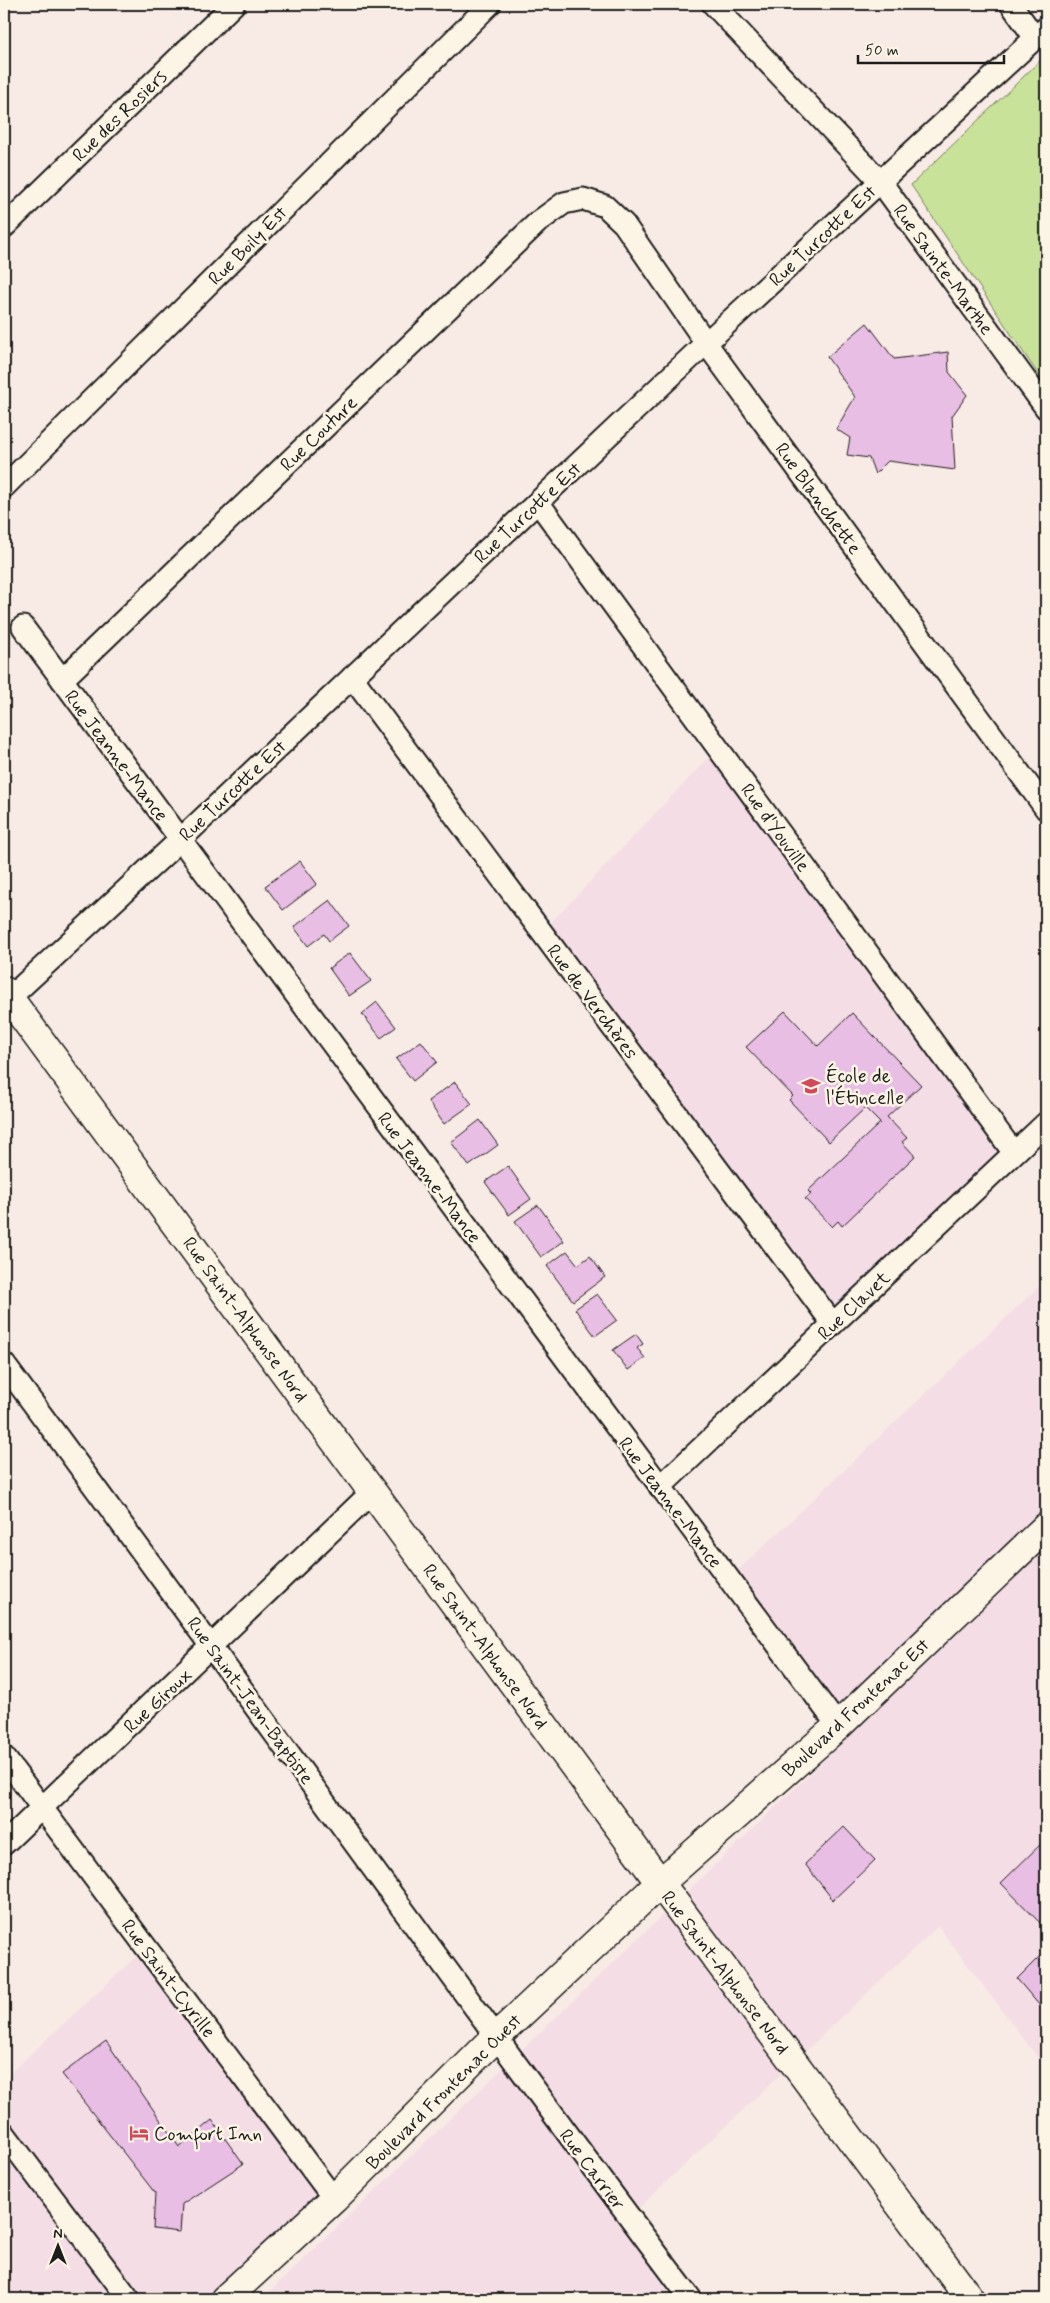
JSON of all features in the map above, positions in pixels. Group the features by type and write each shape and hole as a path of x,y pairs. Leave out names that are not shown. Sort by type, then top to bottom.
{"main road":[{"name":"Rue Saint-Alphonse Nord","path":"5,997 970,2299"},
{"name":"Boulevard Frontenac Est","path":"660,1883 838,1726 1046,1527"},
{"name":"Boulevard Frontenac Ouest","path":"225,2299 334,2199 495,2038 660,1883"}],"street":[{"name":"Rue des Rosiers","path":"4,227 234,4"},
{"name":"Rue Boily Est","path":"4,487 490,4"},
{"name":"Rue Sainte-Marthe","path":"713,4 880,181 1046,408"},
{"path":"1011,4 1041,33"},
{"name":"Rue Turcotte Est","path":"5,997 180,840 706,343 1041,33"},
{"name":"Rue Blanchette","path":"583,199 605,206 624,224 706,343 1046,808"},
{"name":"Rue Couture","path":"62,680 538,222 564,203 583,199"},
{"name":"Rue d'Youville","path":"538,502 1014,1153"},
{"name":"Rue Jeanne-Mance","path":"23,627 838,1726"},
{"name":"Rue de Verchères","path":"352,677 833,1324"},
{"name":"Rue Clavet","path":"660,1487 1046,1123"},
{"name":"Rue Saint-Jean-Baptiste","path":"4,1364 213,1647 495,2038"},
{"name":"Rue Giroux","path":"4,1844 213,1647 373,1491"},
{"name":"Rue Saint-Cyrille","path":"4,1757 334,2199"},
{"name":"Rue Carrier","path":"495,2038 691,2299"},
{"path":"4,2133 129,2299"}],"shaded area":[{"name":"École de l'Étincelle","path":"718,748 1014,1153 833,1324 542,932"},
{"path":"1046,1280 1046,1516 833,1721 729,1579"},
{"path":"1046,1548 1046,2058 1042,2063 938,1926 629,2217 690,2299 262,2299"},
{"path":"137,1956 322,2197 213,2299 4,2299 4,2079"}],"green space":[{"path":"1046,55 1046,386 911,185"}],"building":[{"path":"867,323 894,359 948,352 949,372 967,395 952,416 955,470 888,461 875,474 869,458 847,455 850,438 836,429 855,397 827,357"},
{"path":"300,861 317,884 283,910 265,886"},
{"path":"330,900 349,926 329,941 324,934 308,946 294,927"},
{"path":"350,953 371,981 349,996 329,968"},
{"path":"377,1002 396,1027 381,1038 362,1014"},
{"path":"785,1011 818,1046 852,1013 921,1085 887,1117 907,1138 902,1142 915,1156 842,1226 838,1221 832,1227 805,1199 811,1194 808,1191 880,1123 865,1108 829,1142 789,1100 793,1096 746,1047"},
{"path":"421,1041 437,1062 413,1081 396,1059"},
{"path":"455,1082 472,1104 444,1124 428,1101"},
{"path":"480,1120 498,1145 469,1166 451,1142"},
{"path":"508,1166 531,1199 509,1215 485,1182"},
{"path":"538,1205 564,1241 541,1257 515,1221"},
{"path":"567,1251 578,1265 590,1256 605,1277 573,1301 547,1266"},
{"path":"597,1294 617,1320 595,1336 575,1309"},
{"path":"636,1334 643,1344 637,1348 645,1358 628,1370 613,1350"},
{"path":"844,1827 875,1860 833,1900 805,1864"},
{"path":"1046,1839 1046,1929 1001,1883"},
{"path":"1046,1950 1046,2013 1017,1979"},
{"name":"Comfort Inn","path":"106,2041 179,2147 212,2120 243,2164 182,2204 180,2232 153,2229 155,2193 62,2074"},
{"path":"4,2288 14,2299 4,2299"}],"place":[{"name":"École de l'Étincelle","path":"811,1086"},
{"name":"Comfort Inn","path":"139,2133"}]}
